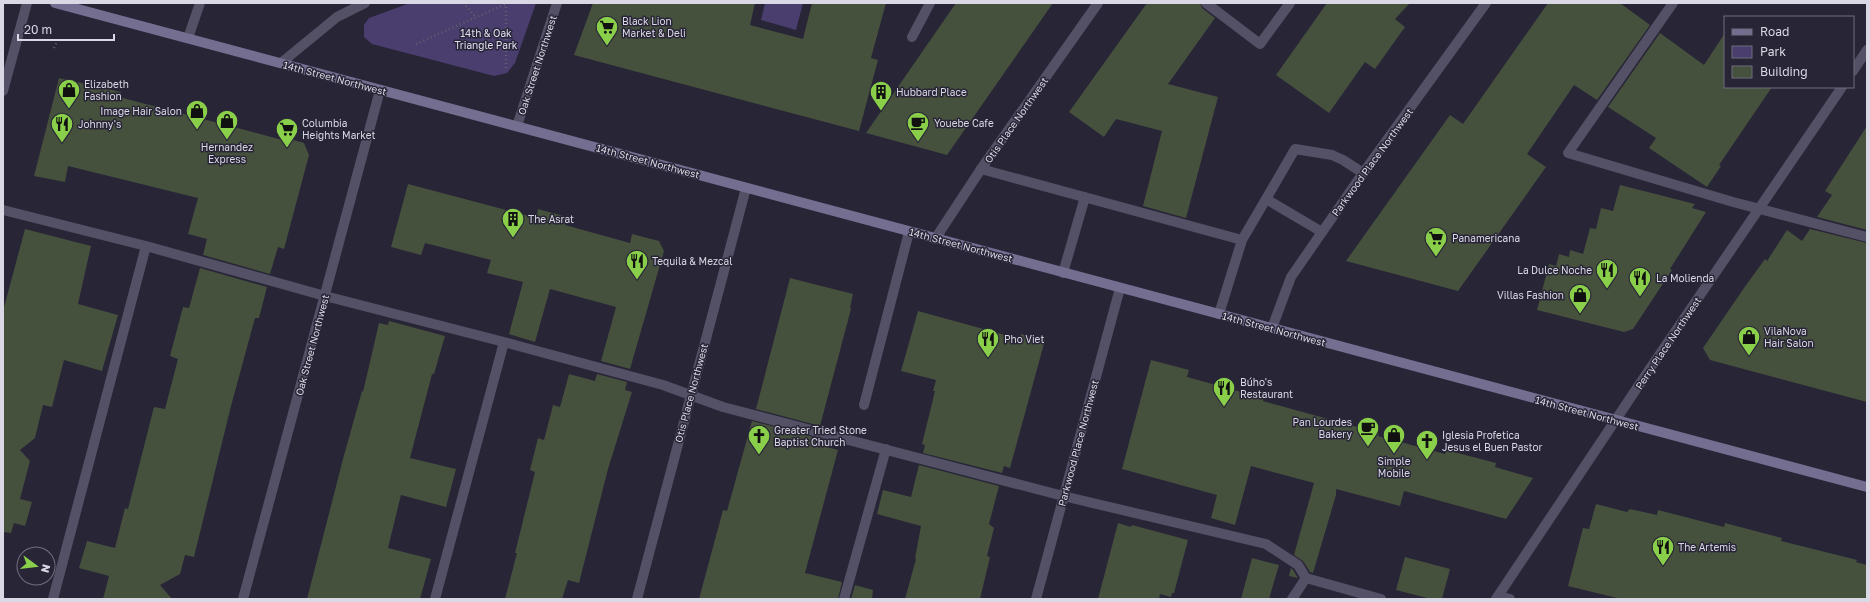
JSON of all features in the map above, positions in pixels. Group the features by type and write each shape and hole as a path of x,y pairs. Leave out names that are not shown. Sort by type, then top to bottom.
{"main road":[{"name":"14th Street Northwest","path":"55,3 1867,487"}],"street":[{"path":"3,91 27,3"},
{"path":"188,38 200,3"},
{"path":"281,63 337,17 365,3"},
{"name":"Oak Street Northwest","path":"517,126 557,3"},
{"path":"912,37 930,3"},
{"name":"Otis Place Northwest","path":"935,239 1098,3"},
{"path":"1206,3 1260,44 1290,3"},
{"name":"Parkwood Place Northwest","path":"1272,328 1291,277 1363,173 1486,3"},
{"path":"1673,3 1568,153 1760,209 1867,237"},
{"path":"1854,69 1867,50"},
{"name":"Perry Place Northwest","path":"1497,597 1649,370 1841,88"},
{"name":"Oak Street Northwest","path":"243,599 326,296 380,90"},
{"path":"1219,314 1242,240 1295,148 1332,156 1343,160 1363,173"},
{"path":"982,169 1242,240"},
{"name":"Otis Place Northwest","path":"637,599 746,188"},
{"path":"1063,273 1084,197"},
{"path":"1266,199 1322,232"},
{"path":"3,210 146,246 326,296 663,385 723,407 1063,496 1266,544 1298,565 1306,578 1381,599"},
{"path":"864,405 909,232"},
{"path":"53,599 146,246"},
{"name":"Parkwood Place Northwest","path":"1036,599 1120,288"},
{"path":"435,599 504,342"},
{"path":"844,599 886,449"},
{"path":"1292,599 1306,578"},
{"path":"1497,597 1510,599"}],"path":[{"path":"463,3 476,17"},
{"path":"416,44 506,3 506,68"},
{"path":"54,48 57,42"}],"green space":[{"name":"14th & Oak Triangle Park","path":"410,3 536,3 515,63 507,73 494,76 372,44 364,37 364,25 369,18"},
{"path":"765,3 803,3 796,30 761,20"}],"building":[{"name":"Hubbard Place","path":"593,3 755,3 750,25 803,39 812,3 886,3 871,58 878,60 859,131 574,55"},
{"path":"956,3 1053,3 947,155 866,133"},
{"path":"1147,3 1200,3 1202,8 1215,18 1168,84 1218,97 1186,218 1143,206 1162,131 1116,119 1104,137 1069,112"},
{"path":"1327,3 1410,3 1395,19 1405,27 1375,69 1365,62 1329,113 1276,75"},
{"path":"1548,3 1620,3 1650,25 1597,100 1574,85 1527,154 1546,167 1458,291 1346,261 1450,115 1463,124"},
{"path":"1660,33 1704,65 1724,35 1724,88 1771,88 1719,165 1721,166 1707,187 1649,148 1656,138 1608,107"},
{"path":"59,78 121,92 119,97 282,140 283,137 304,143 309,155 284,249 278,247 270,274 203,255 207,239 188,234 198,198 68,166 65,182 34,176"},
{"path":"1867,126 1867,230 1817,217 1832,195 1825,191"},
{"path":"408,184 536,218 538,209 567,217 565,225 630,243 632,234 659,241 664,251 630,369 601,361 616,307 550,289 535,342 509,334 523,282 487,273 491,260 425,243 421,255 391,247"},
{"path":"1620,185 1695,204 1692,208 1706,212 1670,269 1672,270 1633,329 1624,332 1537,310 1549,264 1556,266 1559,254 1569,257 1570,250 1583,254 1590,228 1596,229 1601,208 1613,211"},
{"path":"25,229 91,246 78,304 118,315 102,371 64,360 52,407 43,405 35,438 20,450 30,461 20,499 32,502 25,526 14,523 11,533 3,532 3,311"},
{"path":"1810,229 1867,243 1867,402 1710,360 1703,348 1765,259 1767,261 1787,230 1802,241"},
{"path":"200,268 267,287 259,318 255,318 231,406 194,557 185,555 180,574 160,585 172,599 103,599 109,576 79,568 87,541 115,548 125,508 128,509 154,407 165,409 178,359 170,356 183,307 189,308"},
{"path":"790,278 853,294 851,309 820,426 756,409"},
{"path":"918,311 1020,339 1021,334 1045,340 1010,468 1004,466 1002,473 923,453 925,445 922,444 935,391 933,391 936,380 901,371"},
{"path":"389,321 445,336 434,374 432,374 410,458 456,469 446,507 401,495 388,548 431,559 420,599 307,599 343,459 362,391 363,392 379,323 388,325"},
{"path":"1151,360 1189,370 1187,377 1263,398 1263,401 1379,433 1378,436 1445,454 1446,450 1496,463 1495,467 1533,478 1506,519 1404,491 1400,506 1336,489 1336,495 1313,573 1310,572 1303,561 1294,555 1314,483 1251,466 1235,525 1211,518 1217,495 1122,469"},
{"path":"569,374 595,381 597,374 627,382 625,390 632,392 608,469 579,583 568,580 562,599 505,599 535,472 530,470 538,438 544,440 553,405 560,407"},
{"path":"752,421 817,438 815,444 838,450 805,573 842,582 838,599 699,599 723,510 727,511"},
{"path":"919,465 999,486 989,524 994,528 987,556 990,557 980,599 905,599 916,559 921,526 877,514 883,490 911,497"},
{"path":"1596,504 1627,512 1630,509 1657,515 1658,510 1724,527 1725,523 1782,538 1781,541 1857,560 1856,562 1867,565 1867,599 1621,599 1568,586 1583,528 1589,529"},
{"path":"1118,523 1131,527 1132,525 1188,540 1174,593 1172,593 1171,597 1160,594 1159,599 1098,599"},
{"path":"1405,557 1450,569 1442,599 1431,599 1396,590"},
{"path":"1252,558 1279,565 1269,599 1241,599"},
{"path":"1291,568 1293,570 1298,578 1289,576"},
{"path":"855,585 873,590 872,599 851,599"}],"place":[{"name":"Black Lion Market & Deli","path":"607,46"},
{"name":"Elizabeth Fashion","path":"69,110"},
{"name":"Hubbard Place","path":"881,112"},
{"name":"Image Hair Salon","path":"197,130"},
{"name":"Hernandez Express","path":"227,140"},
{"name":"Youebe Cafe","path":"918,142"},
{"name":"Johnny's","path":"62,144"},
{"name":"Columbia Heights Market","path":"287,148"},
{"name":"The Asrat","path":"513,238"},
{"name":"Panamericana","path":"1436,258"},
{"name":"Tequila & Mezcal","path":"637,280"},
{"name":"La Dulce Noche","path":"1607,290"},
{"name":"La Molienda","path":"1640,298"},
{"name":"Villas Fashion","path":"1580,314"},
{"name":"VilaNova Hair Salon","path":"1749,356"},
{"name":"Pho Viet","path":"988,358"},
{"name":"Búho's Restaurant","path":"1224,408"},
{"name":"Pan Lourdes Bakery","path":"1368,448"},
{"name":"Simple Mobile","path":"1394,454"},
{"name":"Greater Tried Stone Baptist Church","path":"759,456"},
{"name":"Iglesia Profetica Jesus el Buen Pastor","path":"1427,460"},
{"name":"The Artemis","path":"1663,566"}]}
